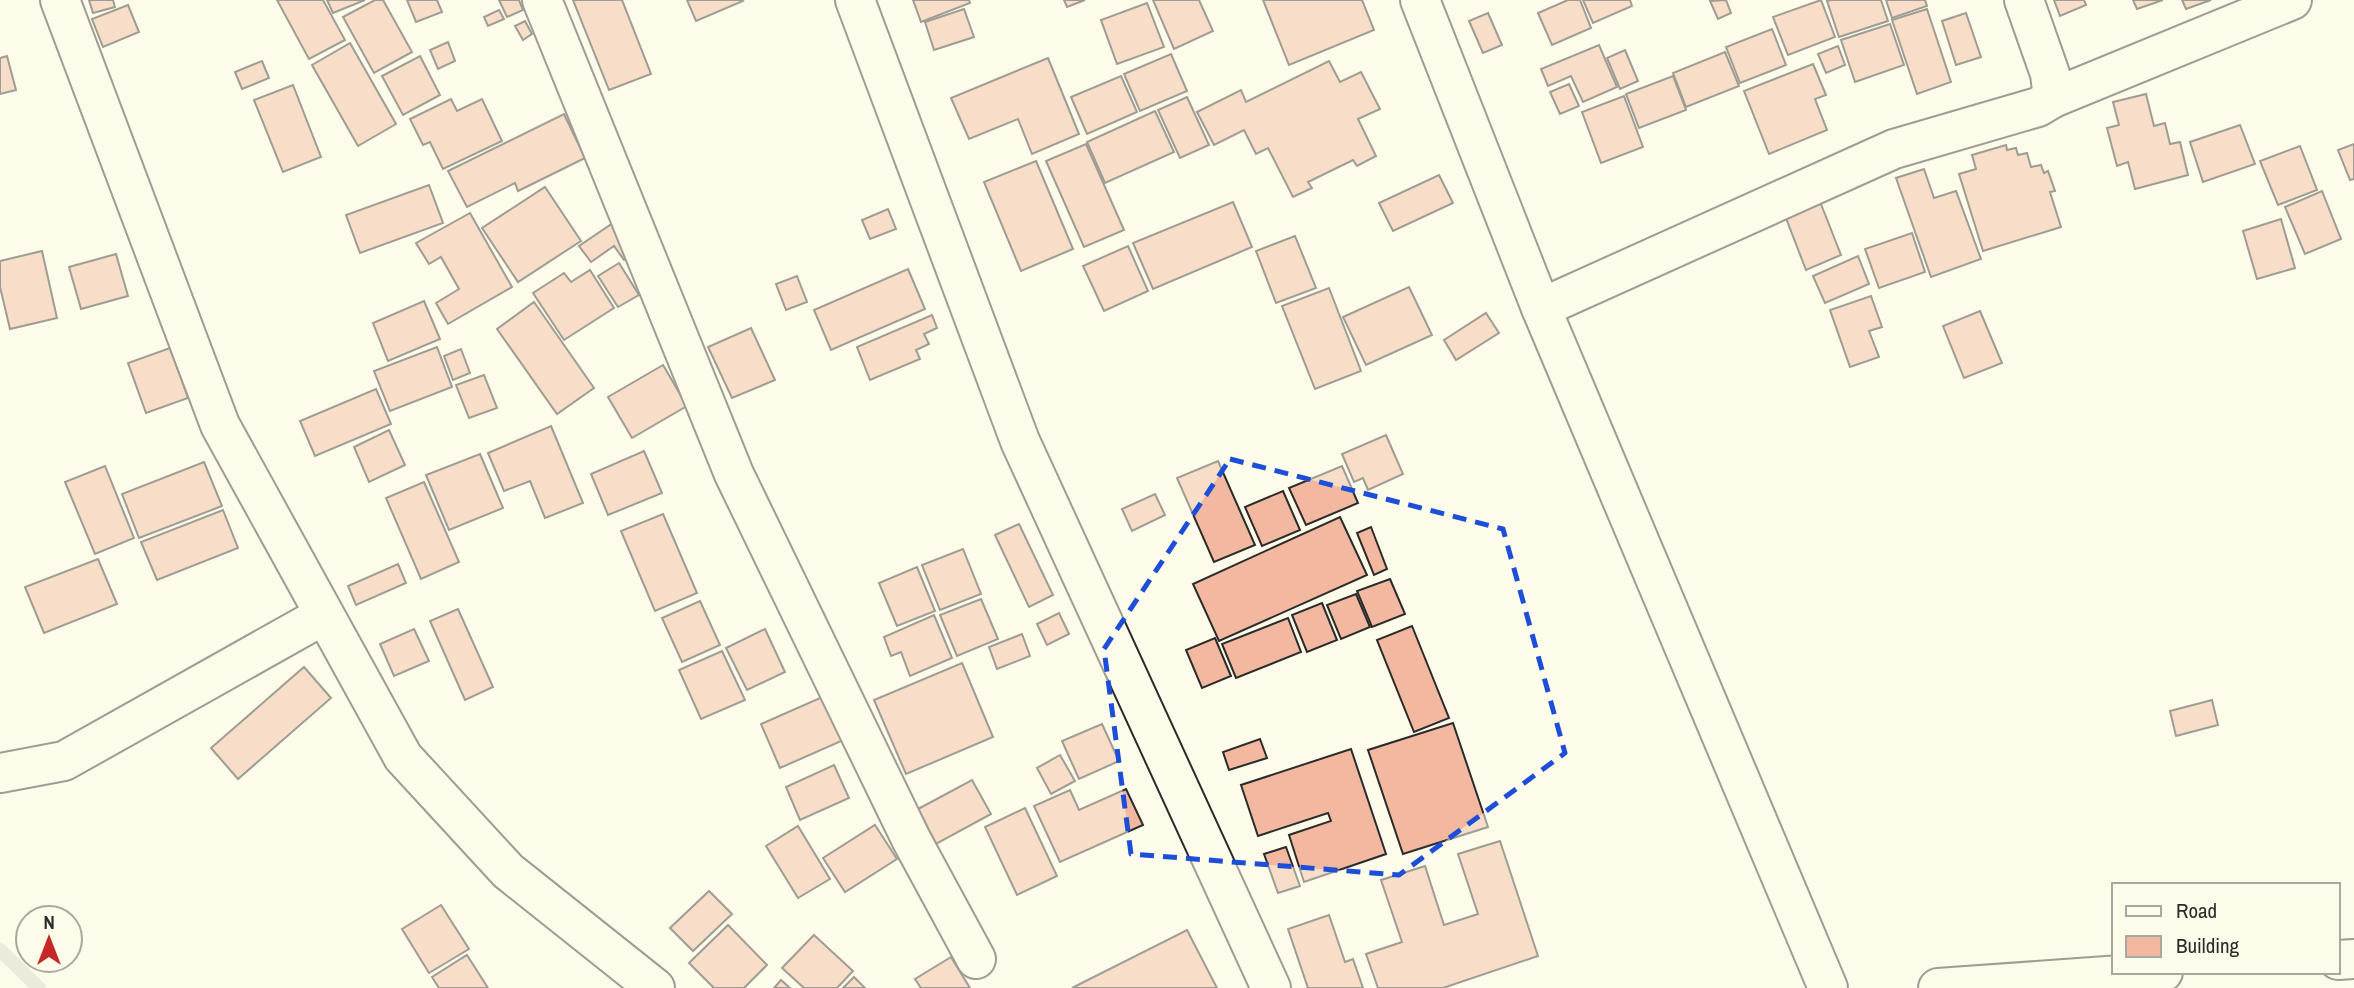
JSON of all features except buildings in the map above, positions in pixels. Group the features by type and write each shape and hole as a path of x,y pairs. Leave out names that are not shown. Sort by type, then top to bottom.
{"street":[{"path":"60,0 220,425 403,757 508,871 655,988"},
{"path":"542,0 734,474 911,839 976,959"},
{"path":"855,0 1020,442 1271,988"},
{"path":"1420,0 1541,308 1828,988"},
{"path":"2024,0 2050,74 2053,97"},
{"path":"1541,308 1895,149 2038,107 2053,97 2292,0"},
{"path":"0,773 64,761 324,615"},
{"path":"1938,988 2135,974"}],"highlighted area":[{"path":"1230,459 1503,529 1565,753 1399,875 1131,854 1104,649"}],"waterway":[{"path":"0,950 39,988"}]}
